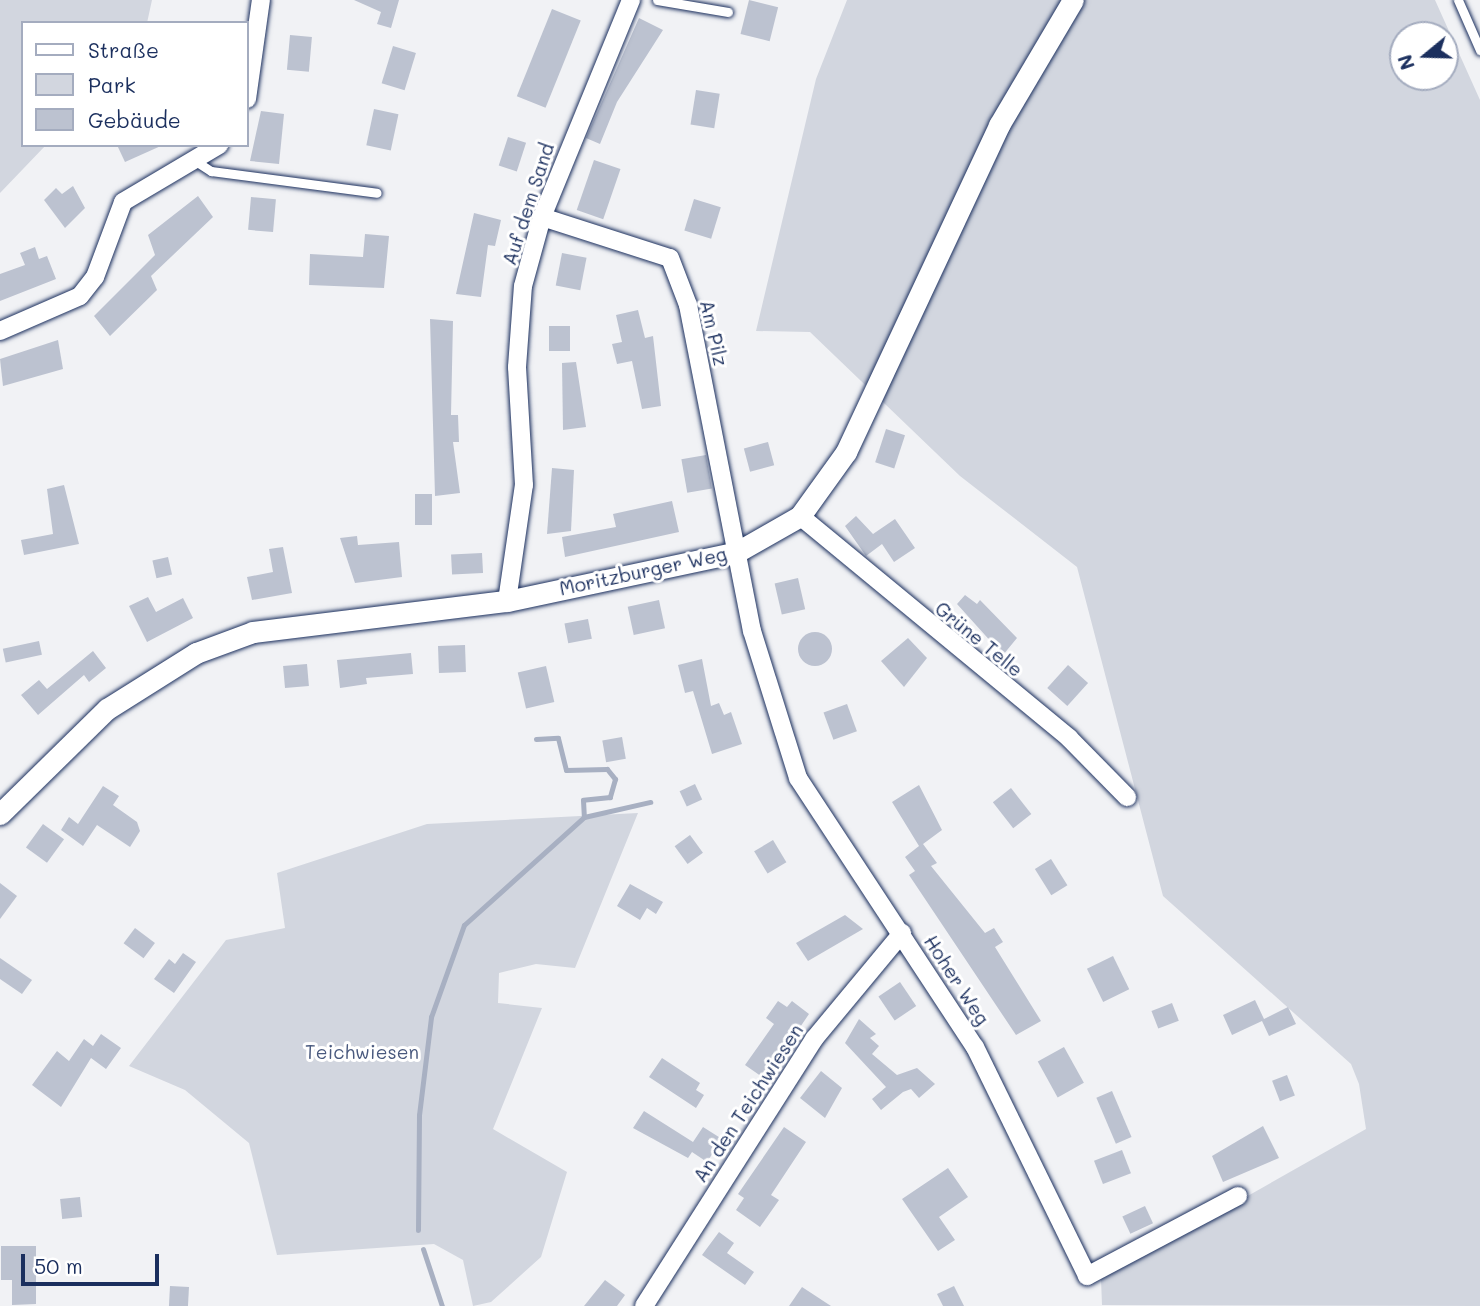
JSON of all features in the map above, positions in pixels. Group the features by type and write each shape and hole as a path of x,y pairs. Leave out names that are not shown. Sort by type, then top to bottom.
{"street":[{"path":"248,92 261,0"},
{"name":"Auf dem Sand","path":"507,601 524,485 518,324 542,217 631,0"},
{"name":"Moritzburger Weg","path":"0,814 96,718 195,653 268,629 507,601 737,552 800,516 846,452 999,125 1073,0"},
{"path":"0,331 80,296 95,277 123,202 197,162 216,147"},
{"name":"Am Pilz","path":"542,217 670,258 688,305 737,552"},
{"name":"Grüne Telle","path":"800,516 1069,738 1127,797"},
{"name":"Hoher Weg","path":"737,552 771,706 798,778 975,1047 1087,1276 1238,1196"},
{"name":"An den Teichwiesen","path":"644,1306 814,1039 902,933"}],"lane":[{"path":"657,0 728,12"},
{"path":"1458,0 1480,50"},
{"path":"197,162 211,171 377,193"}],"green space":[{"path":"0,0 152,0 147,21 21,21 21,147 44,147 0,193"},
{"path":"847,0 1435,0 1444,21 1389,21 1389,91 1459,91 1459,53 1480,100 1480,1306 1102,1305 1101,1279 1366,1129 1359,1084 1351,1064 1163,896 1077,567 960,476 810,332 756,331 816,79"},
{"name":"Teichwiesen","path":"638,813 575,968 536,964 499,973 498,1003 542,1008 493,1129 567,1172 541,1257 491,1302 473,1306 463,1260 434,1244 277,1255 249,1143 185,1090 129,1066 226,940 285,928 277,873 427,824"}],"building":[{"path":"354,0 399,0 391,28 377,24 381,12"},
{"path":"749,0 778,7 770,41 741,34"},
{"path":"552,9 581,21 546,108 517,96"},
{"path":"639,18 663,30 617,102 600,144 586,138"},
{"path":"290,35 312,37 309,72 287,70"},
{"path":"393,46 416,53 405,90 382,83"},
{"path":"696,90 720,94 714,128 691,125"},
{"path":"374,109 398,114 391,150 366,145"},
{"path":"261,111 284,114 279,164 250,161"},
{"path":"508,137 526,143 517,171 499,166"},
{"path":"118,147 159,147 125,162"},
{"path":"594,160 620,169 603,219 577,210"},
{"path":"73,186 85,208 65,228 44,200 56,188 62,194"},
{"path":"198,196 213,217 151,276 157,290 110,336 94,316 155,255 148,235"},
{"path":"251,197 276,199 273,232 248,230"},
{"path":"694,199 721,207 711,239 684,231"},
{"path":"474,213 501,220 495,246 488,245 481,297 456,294"},
{"path":"365,234 389,236 384,288 309,285 310,254 363,257"},
{"path":"35,247 39,259 47,256 56,279 0,301 0,274 25,265 20,253"},
{"path":"562,253 587,258 580,290 556,285"},
{"path":"638,310 645,338 653,336 661,406 642,409 632,361 617,364 612,344 622,342 616,315"},
{"path":"430,319 453,321 451,415 458,415 459,442 453,442 460,493 435,496"},
{"path":"549,326 570,326 570,351 549,351"},
{"path":"58,340 63,369 3,386 0,359"},
{"path":"576,362 586,427 563,430 562,363"},
{"path":"886,429 905,435 894,468 875,462"},
{"path":"768,442 774,465 750,472 744,448"},
{"path":"706,455 712,488 687,493 681,459"},
{"path":"552,468 574,470 571,531 547,534"},
{"path":"64,485 79,544 24,555 21,540 53,534 47,489"},
{"path":"415,494 432,494 432,525 415,525"},
{"path":"672,501 679,532 565,557 562,537 616,527 613,514"},
{"path":"856,516 873,534 895,519 915,548 894,562 882,544 866,556 845,526"},
{"path":"357,536 358,545 399,542 402,577 355,583 340,538"},
{"path":"283,547 292,593 252,600 247,577 273,572 269,549"},
{"path":"482,553 483,573 452,575 451,555"},
{"path":"168,557 172,575 156,578 152,561"},
{"path":"798,578 805,609 782,615 775,583"},
{"path":"965,595 977,604 980,600 1017,638 1003,655 957,604"},
{"path":"148,597 156,612 183,598 193,618 147,642 129,606"},
{"path":"659,600 665,628 634,635 628,607"},
{"path":"588,619 592,639 568,643 564,624"},
{"path":"815,632 827,637 832,649 827,661 815,666 803,661 798,649 803,637"},
{"path":"908,638 927,658 904,687 881,661"},
{"path":"39,641 42,655 6,662 3,649"},
{"path":"465,645 466,672 439,673 438,646"},
{"path":"93,651 106,668 89,682 84,675 38,715 21,695 39,680 47,689"},
{"path":"411,653 413,674 366,678 367,684 340,688 337,660"},
{"path":"702,659 711,706 719,703 724,715 731,712 742,744 712,754 693,691 685,693 678,665"},
{"path":"307,664 309,686 285,688 283,666"},
{"path":"1068,665 1088,683 1067,706 1047,688"},
{"path":"546,666 554,702 526,709 518,673"},
{"path":"847,704 857,731 833,740 824,713"},
{"path":"622,737 626,759 606,762 602,740"},
{"path":"695,784 702,799 687,807 680,791"},
{"path":"919,785 942,830 923,844 937,863 931,866 985,933 994,928 1003,942 995,947 1041,1021 1016,1035 909,875 915,871 905,857 919,846 892,802"},
{"path":"103,786 119,796 113,805 137,822 140,831 130,847 97,825 83,846 61,830 69,817 78,824"},
{"path":"1011,788 1031,814 1013,828 993,802"},
{"path":"43,824 64,839 47,863 26,847"},
{"path":"690,835 703,853 688,864 675,846"},
{"path":"773,840 786,862 768,874 754,851"},
{"path":"1051,859 1067,885 1051,895 1035,869"},
{"path":"0,883 17,896 0,919"},
{"path":"630,884 663,902 656,914 647,908 640,920 617,906"},
{"path":"845,915 863,929 808,961 796,943"},
{"path":"135,928 155,943 144,958 124,943"},
{"path":"183,953 196,962 174,993 154,979 169,959 175,964"},
{"path":"1113,956 1129,989 1103,1002 1087,969"},
{"path":"0,958 32,980 22,994 0,979"},
{"path":"900,982 916,1006 895,1021 878,997"},
{"path":"1255,1000 1264,1019 1288,1007 1296,1024 1269,1036 1262,1021 1232,1035 1223,1015"},
{"path":"778,1001 787,1007 792,1001 809,1014 765,1079 745,1065 774,1024 766,1018"},
{"path":"1172,1003 1179,1021 1158,1029 1151,1011"},
{"path":"859,1019 876,1034 870,1038 879,1046 872,1054 897,1075 917,1068 935,1084 919,1098 911,1089 903,1092 881,1110 872,1099 886,1087 845,1043"},
{"path":"101,1034 121,1048 106,1069 91,1058 61,1107 32,1085 57,1051 69,1061 84,1039 93,1046"},
{"path":"1064,1047 1084,1083 1058,1097 1038,1062"},
{"path":"662,1058 700,1083 696,1090 704,1095 696,1108 649,1077"},
{"path":"821,1071 842,1088 825,1118 800,1098"},
{"path":"1287,1075 1295,1096 1280,1101 1272,1081"},
{"path":"1112,1091 1132,1137 1116,1144 1096,1098"},
{"path":"644,1111 693,1142 703,1127 722,1139 707,1162 692,1152 688,1158 633,1128"},
{"path":"1263,1126 1279,1158 1223,1182 1212,1156"},
{"path":"784,1127 806,1142 771,1195 779,1200 760,1227 736,1210 744,1198 738,1194"},
{"path":"1122,1150 1131,1173 1103,1184 1094,1161"},
{"path":"948,1168 968,1197 939,1217 955,1240 938,1251 902,1199"},
{"path":"80,1197 82,1217 62,1219 60,1199"},
{"path":"1145,1206 1153,1223 1130,1234 1122,1217"},
{"path":"719,1232 734,1243 727,1253 754,1272 745,1285 702,1255"},
{"path":"1,1246 36,1246 36,1304 12,1305 12,1280 1,1280"},
{"path":"605,1280 625,1295 617,1306 584,1306"},
{"path":"170,1286 189,1287 188,1306 169,1306"},
{"path":"954,1286 964,1306 943,1306 937,1294"},
{"path":"802,1287 831,1306 789,1306"}],"waterway":[{"path":"536,739 558,738 566,770 607,769 615,779 610,797 583,800 584,817"},
{"path":"418,1230 419,1115 431,1017 464,925 584,817 650,802"},
{"path":"423,1249 442,1306"}]}
